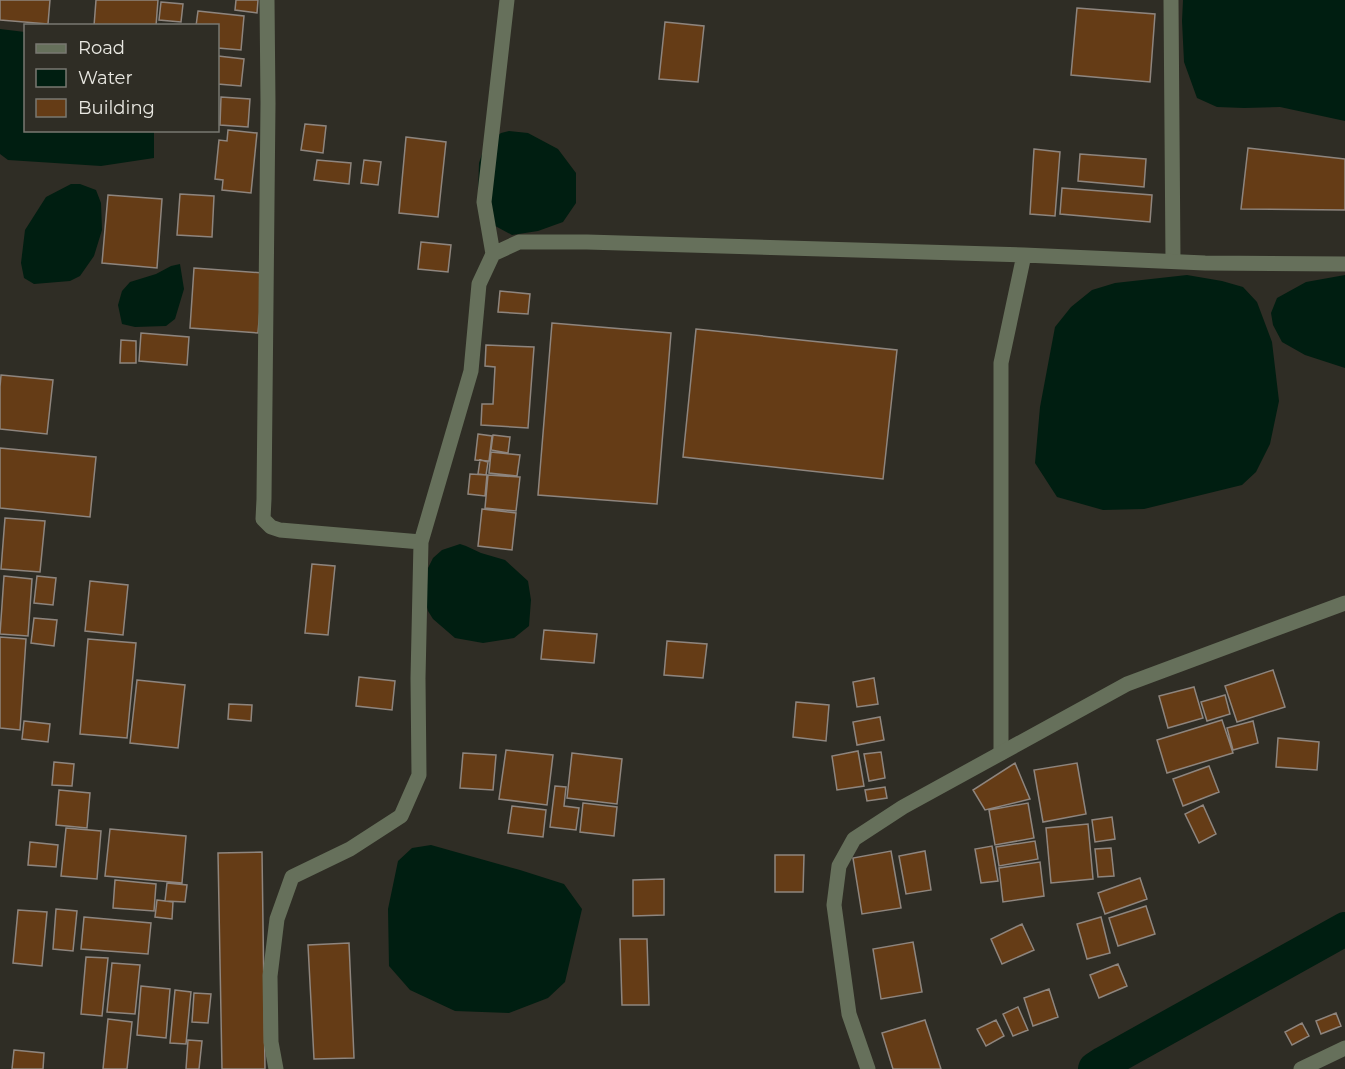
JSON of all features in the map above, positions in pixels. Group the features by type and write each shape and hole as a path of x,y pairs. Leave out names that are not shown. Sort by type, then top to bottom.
{"street":[{"path":"267,0 263,519 271,527 280,530 421,542"},
{"path":"276,1069 271,1042 270,976 277,919 292,877 350,849 401,816 419,775 418,678 421,542 471,371 478,284 493,254 484,202 507,0"},
{"path":"1171,0 1173,261"},
{"path":"493,254 519,242 587,242 1173,261 1345,264"},
{"path":"1001,753 1001,363 1024,255"},
{"path":"868,1069 849,1014 834,905 838,866 854,839 903,807 1127,684 1345,603"},
{"path":"1301,1069 1345,1048"}],"water":[{"path":"1183,0 1345,0 1345,121 1280,107 1217,107 1197,98 1184,62"},
{"path":"0,29 24,32 24,132 154,132 154,158 101,166 8,160 0,154"},
{"path":"509,131 528,133 558,149 576,173 576,203 563,222 538,231 512,235 486,221 478,196 479,163 485,145 501,133"},
{"path":"71,184 80,184 96,190 101,203 102,230 94,256 80,276 70,281 34,284 24,278 21,263 25,230 46,197"},
{"path":"180,264 184,289 175,319 166,326 135,327 122,324 118,305 122,291 130,282"},
{"path":"1187,275 1243,287 1257,302 1272,342 1279,401 1270,444 1256,472 1242,485 1144,509 1103,510 1057,497 1035,463 1040,407 1055,327 1071,307 1092,290 1115,283"},
{"path":"1345,275 1345,368 1305,355 1282,342 1273,325 1271,313 1277,298 1306,282"},
{"path":"460,544 505,560 528,581 531,600 529,626 514,638 483,643 455,638 433,619 428,611 426,603 428,568 433,558 442,550"},
{"path":"431,845 564,884 582,909 565,982 548,998 509,1013 455,1011 410,990 389,966 388,909 398,861 412,848"}],"building":[{"path":"0,0 50,0 48,24 0,20"},
{"path":"96,0 158,0 156,24 94,24"},
{"path":"236,0 258,0 257,13 235,10"},
{"path":"161,2 183,4 181,22 159,20"},
{"path":"1077,8 1155,14 1150,82 1071,75"},
{"path":"198,11 244,16 241,50 219,48 219,24 196,24"},
{"path":"665,22 704,26 698,82 659,79"},
{"path":"219,56 244,59 241,86 219,84"},
{"path":"221,97 250,99 248,127 220,125"},
{"path":"305,124 326,126 323,153 301,150"},
{"path":"228,130 257,133 251,193 222,190 223,180 215,179 219,140 227,141"},
{"path":"406,137 446,142 438,217 399,213"},
{"path":"1248,148 1345,159 1345,210 1241,209"},
{"path":"1034,149 1060,152 1055,216 1030,214"},
{"path":"1080,154 1146,159 1144,187 1078,181"},
{"path":"317,160 351,163 349,184 314,180"},
{"path":"364,160 381,162 378,185 361,183"},
{"path":"1062,188 1152,195 1150,222 1060,214"},
{"path":"180,194 214,196 212,237 177,235"},
{"path":"108,195 162,199 157,268 102,263"},
{"path":"421,242 451,245 448,272 418,269"},
{"path":"194,268 263,273 258,333 190,328"},
{"path":"500,291 530,294 528,314 498,312"},
{"path":"552,323 671,333 657,504 538,495"},
{"path":"696,329 897,350 883,479 683,457"},
{"path":"141,333 189,337 187,365 139,361"},
{"path":"121,340 136,341 136,363 120,363"},
{"path":"486,345 534,347 528,428 481,425 482,404 493,404 495,367 485,366"},
{"path":"1,375 53,380 47,434 0,429"},
{"path":"478,434 492,436 489,461 475,460"},
{"path":"493,435 510,437 508,453 491,450"},
{"path":"0,448 96,457 90,517 0,508"},
{"path":"491,452 520,455 517,476 489,473"},
{"path":"480,460 488,462 486,475 478,474"},
{"path":"470,474 487,475 485,496 468,494"},
{"path":"488,475 520,477 516,511 485,508"},
{"path":"482,509 516,513 512,550 478,546"},
{"path":"5,518 45,521 40,572 1,569"},
{"path":"312,564 335,566 328,635 305,633"},
{"path":"4,576 32,579 28,636 0,634"},
{"path":"37,576 56,578 53,605 34,603"},
{"path":"90,581 128,585 123,635 85,631"},
{"path":"34,618 57,620 54,646 31,643"},
{"path":"544,630 597,634 594,663 541,659"},
{"path":"0,637 26,639 20,730 0,728"},
{"path":"88,639 136,643 127,738 80,734"},
{"path":"667,641 707,644 703,678 664,675"},
{"path":"1273,670 1285,707 1237,722 1225,686"},
{"path":"359,677 395,681 392,710 356,706"},
{"path":"874,678 878,704 857,707 853,682"},
{"path":"137,680 185,685 178,748 130,743"},
{"path":"1194,687 1203,718 1168,728 1159,696"},
{"path":"1225,695 1230,714 1207,721 1201,702"},
{"path":"796,702 829,705 826,741 793,737"},
{"path":"229,704 252,705 251,721 228,719"},
{"path":"880,717 884,740 857,745 853,722"},
{"path":"1222,720 1233,753 1167,773 1157,740"},
{"path":"24,721 50,724 48,742 22,739"},
{"path":"1253,721 1258,743 1233,750 1227,728"},
{"path":"1278,738 1319,742 1317,770 1276,767"},
{"path":"506,750 553,755 547,805 499,799"},
{"path":"858,751 864,786 837,790 832,756"},
{"path":"881,752 885,778 869,781 864,754"},
{"path":"463,753 496,755 493,790 460,788"},
{"path":"572,753 622,759 617,804 567,798"},
{"path":"54,762 74,764 72,786 52,785"},
{"path":"1015,763 1030,799 985,810 973,790"},
{"path":"1077,763 1086,814 1043,822 1034,770"},
{"path":"1209,766 1219,792 1183,806 1173,779"},
{"path":"555,786 566,787 564,806 579,808 576,830 550,827"},
{"path":"885,787 887,798 867,801 865,790"},
{"path":"59,790 90,793 87,828 56,825"},
{"path":"583,803 617,807 614,836 580,832"},
{"path":"1028,803 1034,838 995,845 989,810"},
{"path":"1203,805 1216,834 1199,843 1185,814"},
{"path":"512,806 546,810 543,837 508,833"},
{"path":"1112,817 1115,839 1095,842 1092,820"},
{"path":"1088,824 1093,879 1051,883 1046,828"},
{"path":"66,828 101,831 97,879 61,876"},
{"path":"110,829 186,836 182,883 105,876"},
{"path":"1035,841 1038,859 999,866 996,847"},
{"path":"30,842 58,845 56,867 28,865"},
{"path":"992,846 998,881 981,883 975,849"},
{"path":"1111,848 1114,876 1098,877 1095,849"},
{"path":"891,851 901,908 862,914 853,858"},
{"path":"925,851 931,890 906,894 899,856"},
{"path":"262,852 265,1069 222,1069 218,853"},
{"path":"775,855 804,855 803,892 775,892"},
{"path":"1040,862 1044,896 1003,902 999,868"},
{"path":"1140,878 1147,899 1105,914 1098,893"},
{"path":"664,879 664,915 633,916 633,880"},
{"path":"115,880 156,884 154,911 113,908"},
{"path":"167,883 187,885 185,902 165,901"},
{"path":"157,900 173,902 172,919 155,917"},
{"path":"1146,906 1155,934 1118,946 1109,918"},
{"path":"56,909 77,911 73,951 53,949"},
{"path":"18,910 47,912 42,966 13,963"},
{"path":"84,917 151,923 148,954 81,949"},
{"path":"1101,917 1110,953 1087,959 1077,924"},
{"path":"1022,924 1034,950 1002,964 991,939"},
{"path":"620,939 647,939 649,1005 622,1005"},
{"path":"913,942 922,992 881,999 873,949"},
{"path":"349,943 354,1058 314,1059 308,945"},
{"path":"86,957 108,958 102,1016 81,1014"},
{"path":"112,963 140,965 135,1014 107,1012"},
{"path":"1118,964 1127,986 1099,998 1090,975"},
{"path":"141,986 170,989 166,1038 137,1035"},
{"path":"1049,989 1058,1017 1033,1026 1024,998"},
{"path":"175,990 191,992 186,1044 170,1043"},
{"path":"194,993 211,994 208,1023 192,1022"},
{"path":"1018,1007 1028,1030 1013,1036 1003,1014"},
{"path":"1336,1013 1341,1026 1321,1034 1316,1021"},
{"path":"108,1019 132,1022 127,1069 103,1069"},
{"path":"925,1020 941,1069 893,1069 882,1033"},
{"path":"996,1020 1004,1036 986,1046 977,1029"},
{"path":"1302,1023 1309,1036 1292,1045 1285,1032"},
{"path":"188,1040 202,1041 199,1069 186,1069"},
{"path":"14,1050 44,1053 43,1069 12,1069"}],"waterway":[{"path":"1095,1069 1345,929"}]}
